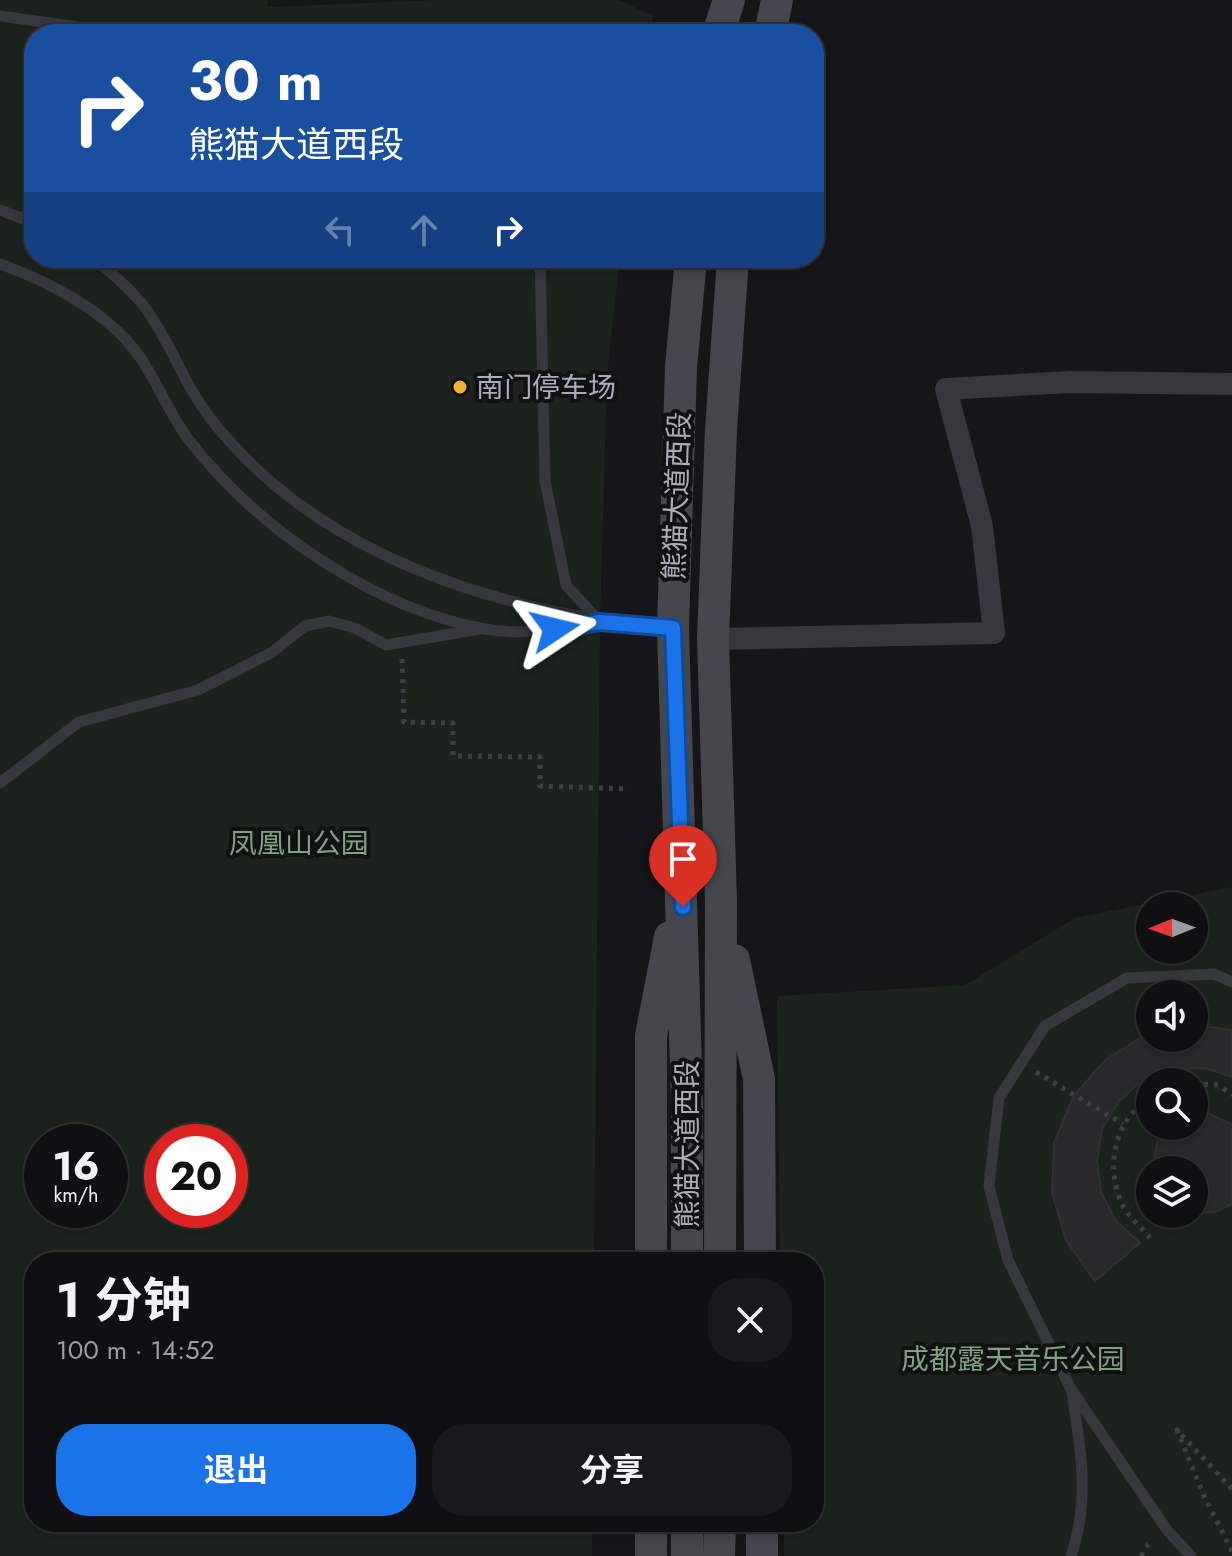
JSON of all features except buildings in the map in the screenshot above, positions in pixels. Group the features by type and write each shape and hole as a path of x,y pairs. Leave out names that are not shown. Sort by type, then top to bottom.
{"street":[{"path":"721,24 729,0"},
{"path":"772,24 777,0"},
{"name":"熊猫大道西段","path":"687,1252 682,879 673,628 681,367 690,268"},
{"name":"熊猫大道西段","path":"720,1252 721,901 713,639 721,430 732,268"},
{"path":"713,639 994,633 982,526 946,389 1071,382 1232,384"},
{"path":"651,1252 651,1036 682,879"},
{"path":"721,901 759,1079 760,1252"},
{"path":"651,1532 651,1556"},
{"path":"687,1532 687,1556"},
{"path":"719,1556 720,1532"},
{"path":"762,1532 762,1556"}],"lane":[{"path":"0,16 56,24"},
{"path":"0,210 24,219"},
{"path":"0,264 59,291 128,342 188,439 251,507 293,542 354,580 429,612 485,629"},
{"path":"103,268 145,308 211,419 305,511 354,541 466,587 600,622 673,628"},
{"path":"540,268 545,481 566,585 600,622"},
{"path":"0,783 79,722 198,690 271,653 305,626 329,621 355,628 386,645 485,629 555,629 600,622"},
{"path":"1191,1556 1167,1530 1071,1389 1008,1260 989,1186 999,1098 1045,1026 1127,978 1214,974 1232,982"},
{"path":"1071,1389 1084,1470 1080,1531 1071,1556"}],"path":[{"path":"401,643 404,722 453,723 453,756 540,757 540,786 629,789"},
{"path":"1022,1063 1123,1124"},
{"path":"1208,1085 1218,1085 1232,1095"},
{"path":"1136,1111 1123,1124 1114,1148 1115,1181 1123,1206 1150,1238"},
{"path":"1232,1489 1177,1430 1204,1496 1232,1551"}],"green space":[{"name":"凤凰山公园","path":"0,0 267,0 268,7 436,0 619,0 653,16 652,24 24,24 24,268 619,268 607,375 600,622 594,1252 24,1252 24,1532 592,1532 592,1556 0,1556"},
{"name":"成都露天音乐公园","path":"1232,887 1232,1556 784,1556 784,1532 824,1532 824,1252 780,1252 777,996 965,985 1075,918 1136,906 1136,964 1208,964 1207,892"}],"place":[{"name":"南门停车场","path":"460,387"}],"route":[{"path":"555,629 600,622 673,628 683,907"}]}
